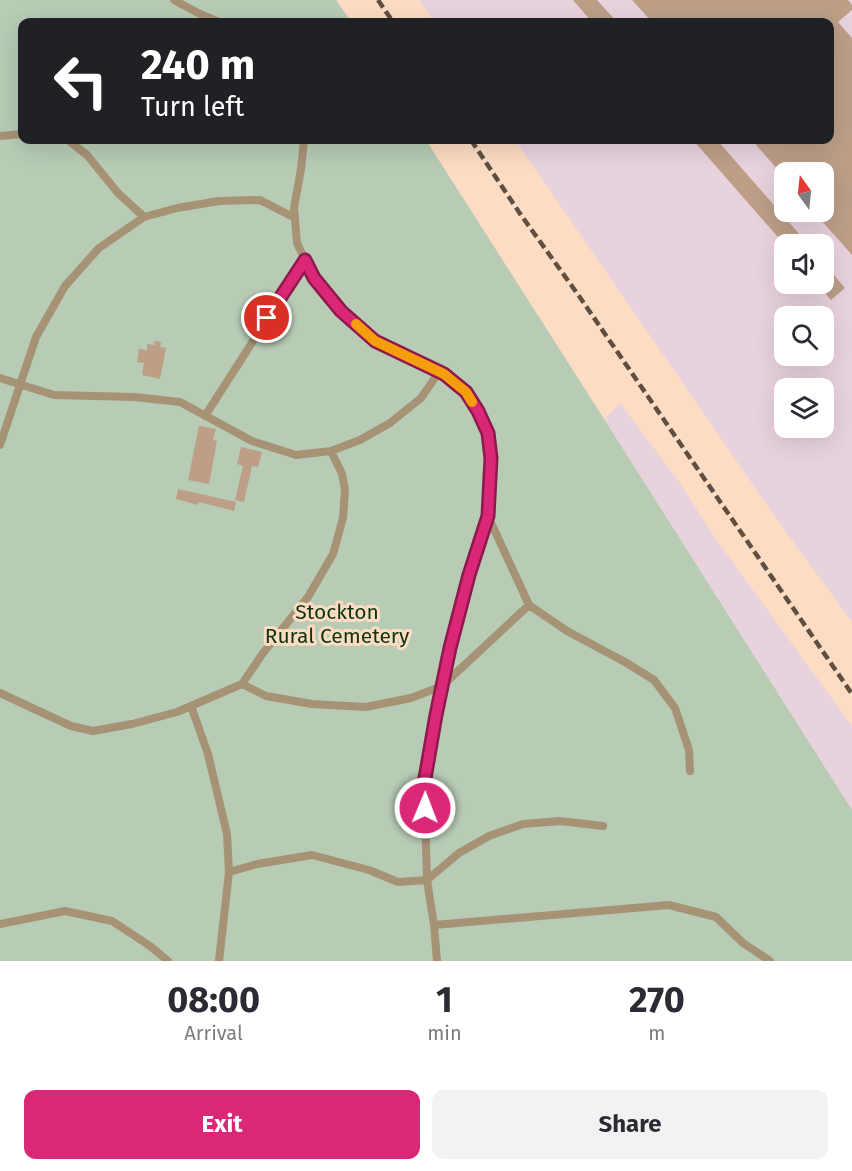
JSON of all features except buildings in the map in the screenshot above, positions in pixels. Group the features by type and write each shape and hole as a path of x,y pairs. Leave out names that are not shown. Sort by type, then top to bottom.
{"lane":[{"path":"174,0 211,18"},
{"path":"0,136 18,134"},
{"path":"73,144 87,155 118,193 144,217"},
{"path":"304,144 294,208 297,243 314,278 341,311 375,341 439,372 466,392 488,433 491,458 488,516 469,575 450,648 424,784 427,880 437,961"},
{"path":"0,445 36,338 65,286 99,248 144,217 177,207 219,201 260,200 295,218"},
{"path":"205,416 305,260"},
{"path":"0,378 54,395 180,402 252,441 296,455 331,451 360,440 390,423 421,398 439,372"},
{"path":"0,693 71,726 93,731 177,712 242,684 263,653 308,597 333,554 343,518 345,490 342,474 331,451"},
{"path":"488,516 529,605 567,631 654,680 675,708 689,750 690,771"},
{"path":"242,684 266,696 312,704 366,707 411,698 442,686 529,605"},
{"path":"191,706 208,754 227,834 229,872 219,961"},
{"path":"229,872 257,864 312,855 369,870 398,882 427,880 459,852 489,836 523,824 560,821 603,826"},
{"path":"434,925 669,905 716,917 743,942 770,961"},
{"path":"0,924 64,911 112,921 168,961"}],"shaded area":[{"path":"419,0 852,0 852,622 778,521 518,144 834,144 834,18 432,18"},
{"path":"620,403 680,483 715,538 852,726 852,810 604,419"}],"green space":[{"name":"Stockton Rural Cemetery","path":"0,0 336,0 348,18 18,18 18,144 429,144 852,810 852,961 0,961"}],"railway":[{"path":"378,0 390,18"},
{"path":"474,144 852,694"}],"slow traffic":[{"path":"356,324 375,341 444,374 466,392 472,402"}],"route":[{"path":"267,318 305,260 314,278 341,311 375,341 444,374 466,392 488,433 491,458 488,516 469,575 450,648 424,784 425,808"}]}
